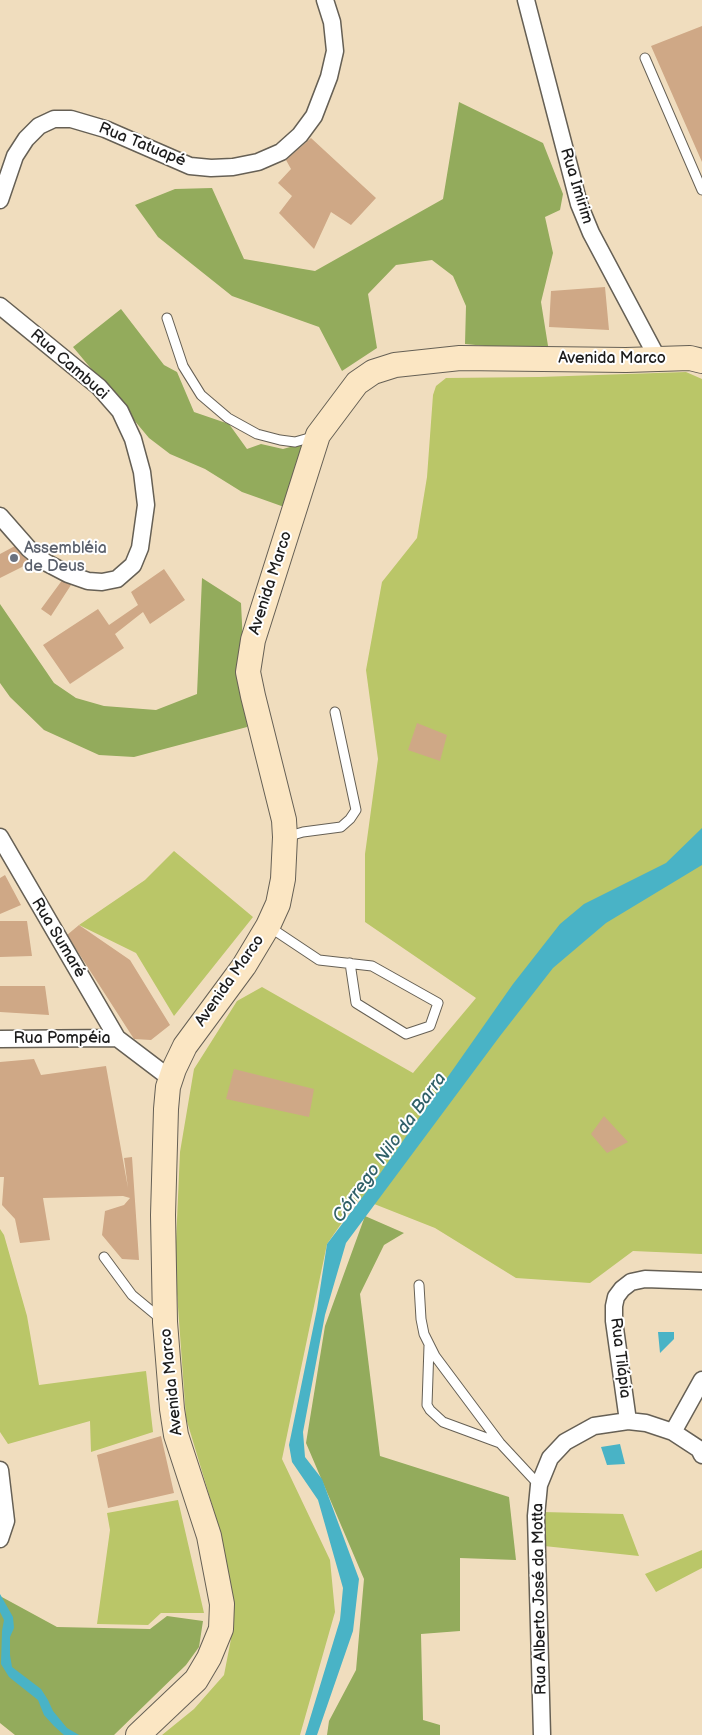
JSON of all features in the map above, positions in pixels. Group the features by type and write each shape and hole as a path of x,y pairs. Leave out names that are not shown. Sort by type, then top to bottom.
{"main road":[{"name":"Avenida Marco","path":"138,1735 196,1680 209,1658 221,1629 222,1604 209,1536 176,1435 172,1409 166,1322 163,1215 164,1148 168,1087 185,1046 244,966 268,926 278,904 284,879 284,820 248,672 253,640 318,435 357,383 373,372 395,365 460,358 690,358 702,361"}],"street":[{"name":"Rua Tatuapé","path":"0,200 15,156 26,139 39,126 54,119 71,118 105,129 190,166 211,168 233,167 258,162 281,152 300,135 314,116 329,77 335,51 332,22 325,0"},
{"name":"Rua Imirim","path":"526,0 579,204 591,234 658,359"},
{"name":"Rua Cambuci","path":"0,306 99,387 120,411 133,439 142,472 146,505 140,548 133,565 117,579 102,582 88,581 68,574 45,562 30,549 0,516"},
{"name":"Rua Sumaré","path":"0,837 117,1038"},
{"name":"Rua Pompéia","path":"0,1038 117,1038 171,1079"},
{"name":"Rua Tilápia","path":"628,1421 614,1321 616,1297 631,1282 645,1279 702,1281"},
{"path":"674,1432 702,1380"},
{"name":"Rua Alberto José da Motta","path":"542,1735 536,1516 540,1485 550,1458 565,1442 594,1426 628,1421 646,1423 674,1432 701,1450"},
{"path":"0,1470 6,1521 0,1539"}],"lane":[{"path":"644,58 702,190"},
{"path":"167,318 183,366 201,395 228,418 258,434 280,440 295,442 318,435"},
{"path":"285,837 303,832 341,827 356,810 335,712"},
{"path":"268,926 319,960 350,963 372,966 438,1003 430,1026 406,1034 356,1002 350,963"},
{"path":"104,1258 132,1294 166,1322"},
{"path":"420,1286 420,1319 429,1346 500,1443 540,1485"},
{"path":"429,1346 427,1405 430,1410 443,1422 500,1443"}],"green space":[{"path":"459,102 543,143 563,194 560,210 545,217 553,253 541,302 549,352 465,344 466,306 453,276 432,260 396,265 368,294 377,348 342,371 319,327 232,296 158,237 135,205 175,189 212,188 244,259 315,271 443,199"},
{"path":"121,309 164,365 177,372 194,412 229,424 247,449 261,444 283,449 308,442 287,508 242,492 205,469 170,454 149,438 73,347"},
{"path":"686,372 702,379 702,1254 633,1251 590,1283 516,1278 435,1228 359,1198 327,1244 282,1459 330,1560 335,1612 300,1735 162,1735 194,1709 224,1675 231,1639 216,1518 186,1418 175,1265 180,1152 194,1069 237,1001 262,987 413,1073 476,998 365,922 365,854 378,759 366,670 382,582 417,538 427,477 433,395 436,386 446,378"},
{"path":"202,578 241,603 247,727 134,757 99,755 44,730 10,697 0,683 0,604 54,683 76,698 104,706 156,710 197,694"},
{"path":"174,851 253,917 174,1016 136,953 79,925 145,880"},
{"path":"365,1216 404,1233 384,1245 360,1294 380,1456 509,1497 516,1560 460,1558 460,1631 421,1634 423,1720 440,1725 440,1735 327,1735 329,1721 356,1670 364,1579 306,1443 325,1326"},
{"path":"0,1229 4,1235 27,1316 39,1385 146,1371 153,1432 91,1452 90,1421 8,1444 0,1432"},
{"path":"178,1500 204,1613 161,1613 148,1625 97,1624 110,1530 107,1513"},
{"path":"543,1512 623,1514 639,1556 544,1546"},
{"path":"702,1550 702,1568 656,1592 645,1574"},
{"path":"0,1596 57,1627 150,1629 167,1616 203,1621 199,1647 186,1665 114,1735 15,1735 0,1723"}],"water":[{"path":"702,828 702,865 606,923 553,968 346,1243 325,1315 303,1432 305,1457 322,1479 359,1579 353,1631 317,1735 305,1735 340,1620 343,1588 318,1500 292,1462 289,1445 317,1309 327,1244 379,1175 513,984 560,924 584,904 666,863"},
{"path":"658,1332 674,1332 674,1339 660,1353"},
{"path":"620,1444 625,1464 607,1465 601,1447"},
{"path":"0,1594 13,1617 14,1628 10,1637 12,1667 41,1689 53,1711 67,1728 79,1735 64,1735 54,1726 44,1715 38,1700 9,1677 1,1664 4,1620 0,1612"}],"building":[{"path":"702,26 702,162 651,46"},
{"path":"311,138 376,198 351,225 331,212 314,249 279,213 292,196 278,183 291,169 286,160"},
{"path":"605,287 609,330 549,327 551,291"},
{"name":"Assembléia de Deus","path":"15,546 32,562 0,578 0,554"},
{"path":"164,569 185,600 150,624 143,612 115,634 124,648 70,684 43,645 98,609 109,625 138,605 131,592"},
{"path":"63,579 71,585 51,616 41,609"},
{"path":"417,723 447,735 440,761 408,750"},
{"path":"5,875 21,905 0,914 0,878"},
{"path":"0,921 27,921 32,956 0,957"},
{"path":"79,925 130,960 170,1025 151,1040 134,1039 67,935"},
{"path":"0,986 45,986 49,1015 0,1012"},
{"path":"34,1059 41,1075 106,1066 128,1188 124,1158 132,1157 139,1260 122,1259 102,1235 105,1211 124,1205 130,1198 123,1196 43,1198 50,1240 20,1243 15,1219 2,1205 4,1177 0,1177 0,1062"},
{"path":"234,1069 314,1089 309,1117 226,1099"},
{"path":"604,1116 628,1142 607,1153 591,1134"},
{"path":"161,1436 174,1493 108,1508 97,1455"}],"place":[{"name":"Assembléia de Deus","path":"14,558"}],"water label":[{"name":"Córrego Nilo da Barra","path":"390,1148"}]}
